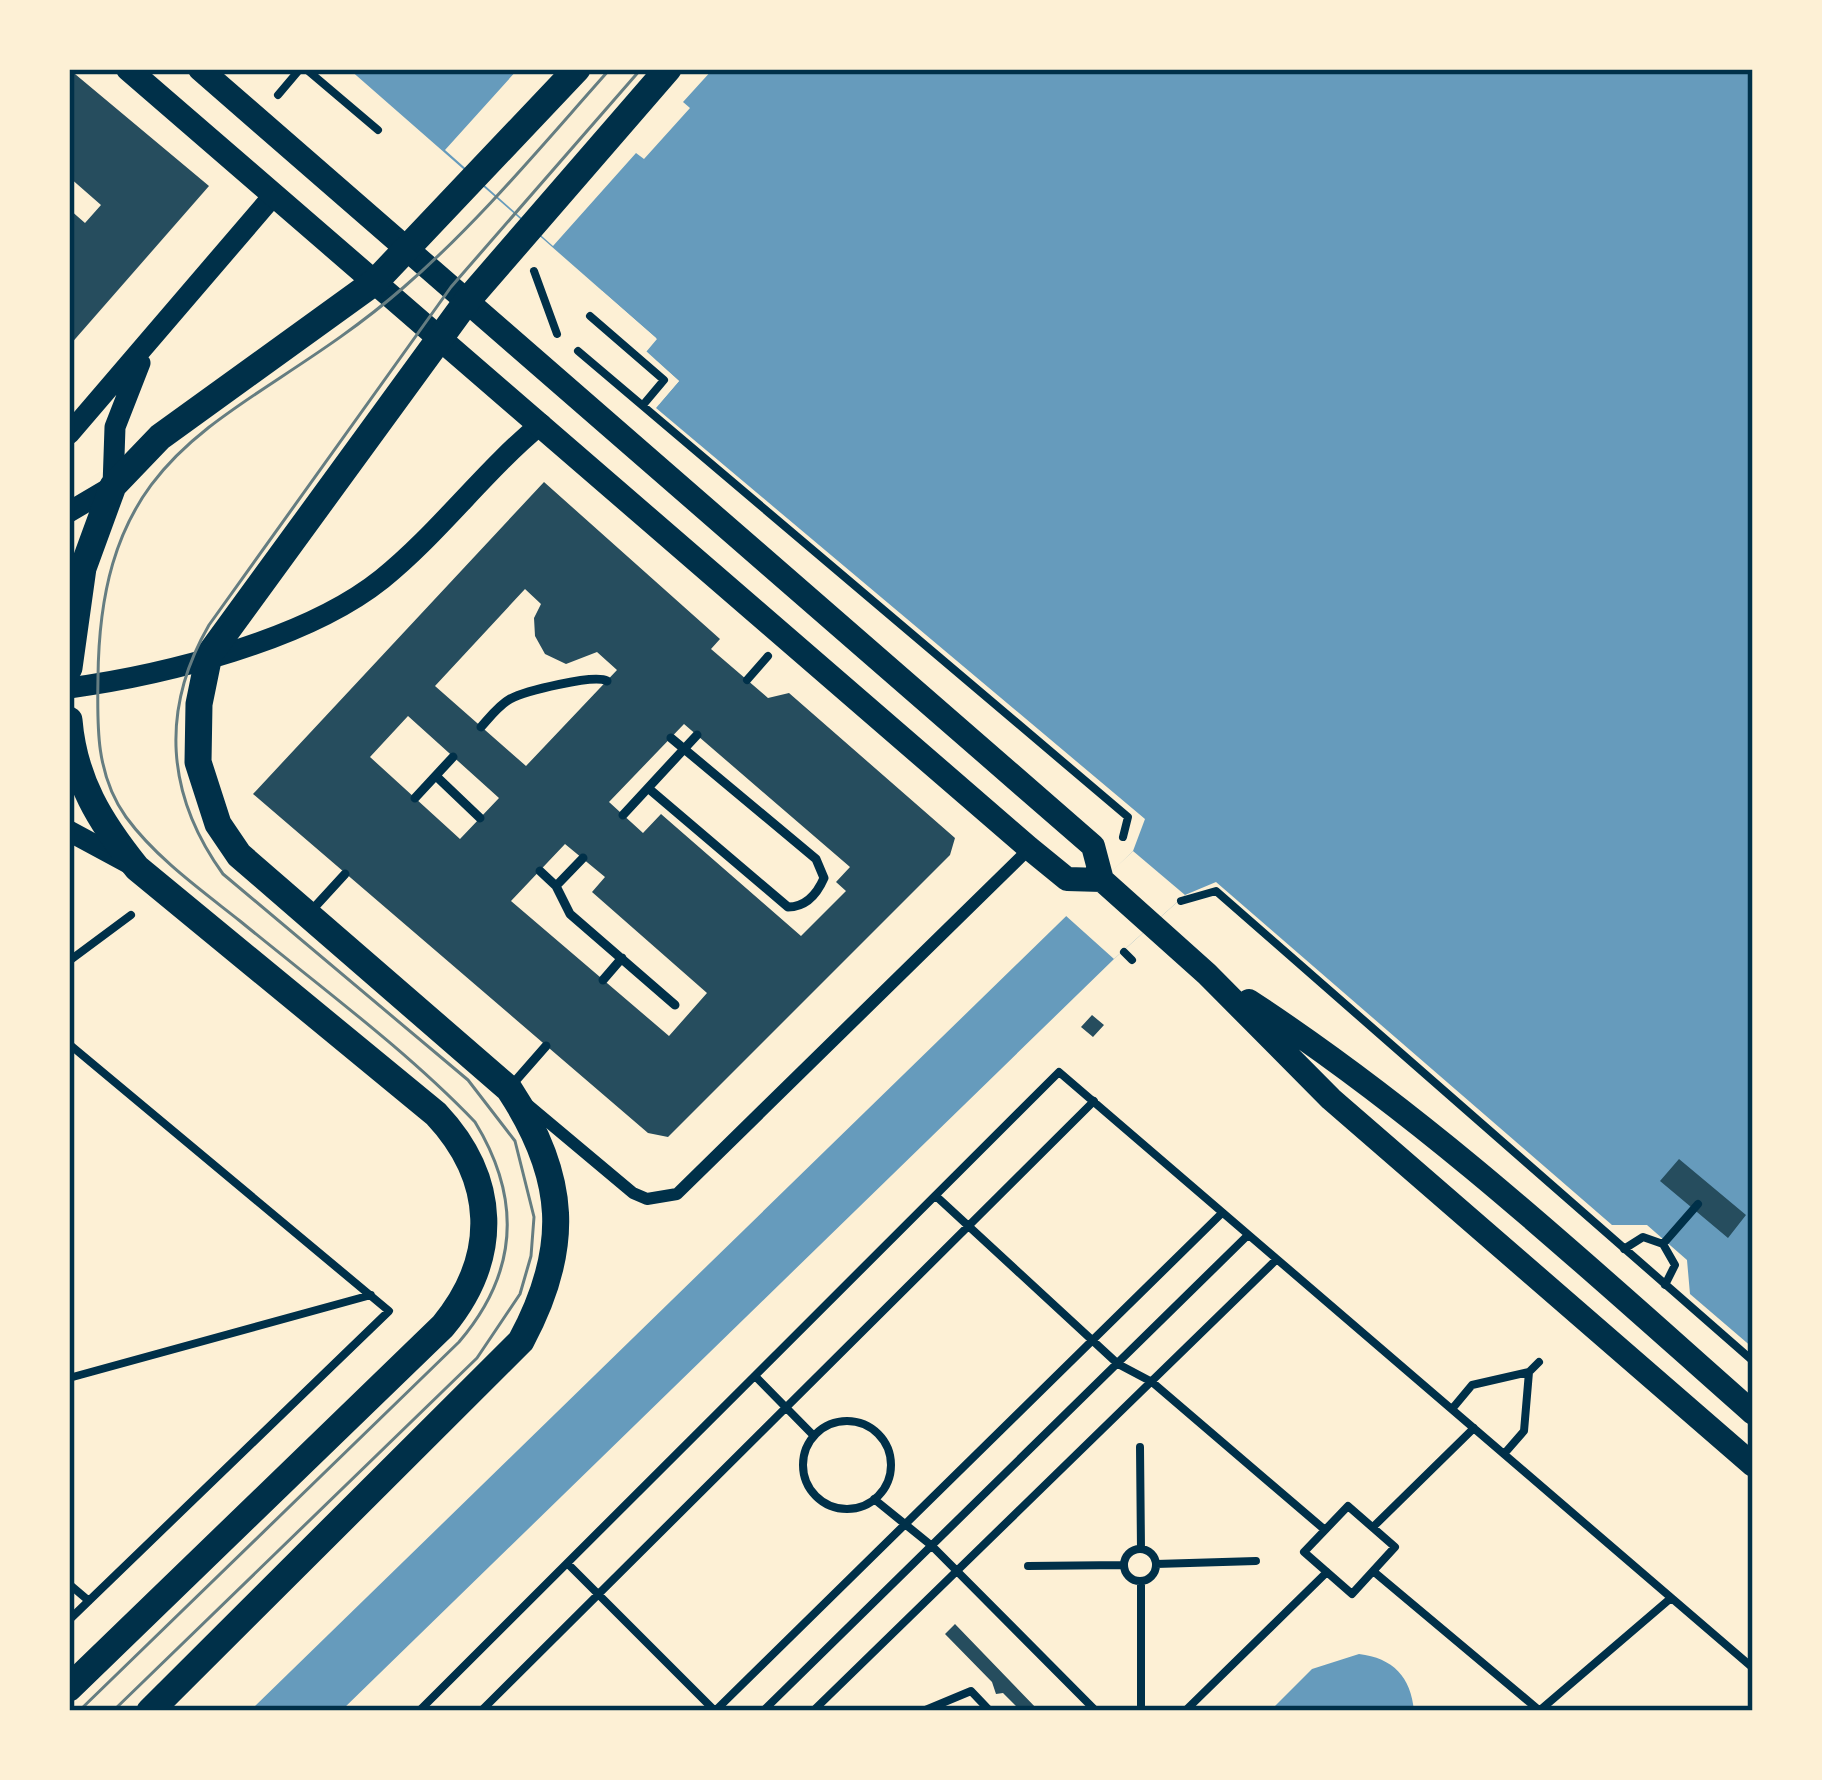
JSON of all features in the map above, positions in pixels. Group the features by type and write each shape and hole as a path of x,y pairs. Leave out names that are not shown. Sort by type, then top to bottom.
{"main road":[{"path":"128,69 1067,879 1102,880"},
{"path":"200,69 1094,846 1102,880 1207,974 1330,1099 1753,1465"},
{"path":"69,668 82,568 113,486 160,437 376,281 478,179 577,69"},
{"path":"150,1711 521,1342 542,1303 554,1260 557,1216 551,1172 536,1131 509,1089 259,874 218,824 201,778 197,729 209,655 467,301 528,224 668,69"},
{"path":"69,720 85,791 137,868 436,1114 472,1162 486,1219 476,1276 442,1326 69,1688"},
{"path":"1207,974 1357,1071 1481,1172 1753,1412"}],"street":[{"path":"69,434 273,196"},
{"path":"69,512 113,486 115,427 149,343"},
{"path":"69,688 128,680 350,602 384,578 541,424"},
{"path":"69,831 137,868"},
{"path":"509,1089 632,1193 647,1199 677,1194 1030,848"}],"lane":[{"path":"481,727 504,702 521,694 586,677 607,681"},
{"path":"622,815 697,735"},
{"path":"648,788 788,907 809,901 824,878 816,859 671,738"},
{"path":"415,798 454,757"},
{"path":"436,776 480,818"},
{"path":"556,886 583,858"},
{"path":"540,871 556,886 570,914 675,1005"},
{"path":"308,915 345,874"},
{"path":"603,980 622,958"},
{"path":"509,1089 546,1046"}],"path":[{"path":"278,95 303,69 378,130"},
{"path":"536,255 533,279 553,330 1128,817"},
{"path":"590,316 664,380 643,405"},
{"path":"746,680 769,655"},
{"path":"1181,901 1216,891 1753,1361"},
{"path":"69,961 131,915"},
{"path":"69,1044 389,1311 69,1620"},
{"path":"419,1711 1059,1072 1753,1668"},
{"path":"481,1711 1094,1101"},
{"path":"937,1197 1118,1364 1152,1382 1325,1529"},
{"path":"1664,1244 1698,1204"},
{"path":"568,1564 715,1711 1222,1213"},
{"path":"763,1711 1248,1235"},
{"path":"1624,1249 1643,1237 1664,1244 1675,1265 1665,1285"},
{"path":"813,1711 1276,1260"},
{"path":"69,1378 370,1295"},
{"path":"1452,1408 1472,1385 1529,1372 1539,1362"},
{"path":"1504,1454 1524,1431 1529,1372"},
{"path":"757,1377 814,1436"},
{"path":"845,1420 879,1433 891,1467 874,1499 842,1508 820,1499 803,1469 814,1436 845,1420"},
{"path":"1373,1527 1474,1428"},
{"path":"1140,1447 1141,1550 1156,1564 1256,1561"},
{"path":"874,1499 932,1546 1096,1711"},
{"path":"1348,1506 1395,1547 1352,1594 1304,1552 1325,1529 1348,1506"},
{"path":"1141,1550 1131,1552 1124,1565 1127,1575 1141,1581"},
{"path":"1141,1581 1154,1574 1156,1564"},
{"path":"1028,1566 1124,1565"},
{"path":"1373,1571 1539,1711 1671,1598"},
{"path":"1185,1711 1327,1572"},
{"path":"1141,1581 1142,1708"},
{"path":"69,1584 88,1601"},
{"path":"923,1711 971,1691 991,1711"},
{"path":"1124,1711 1158,1711"}],"water":[{"path":"349,69 1753,69 1753,1348 1690,1294 1687,1260 1647,1225 1612,1225 1216,882 1185,895 1114,959 341,1711 250,1711 1133,851 1145,819 656,408 679,381 646,351 656,338"},
{"path":"1359,1654 1382,1660 1398,1671 1409,1688 1414,1711 1270,1711 1312,1669"}],"pier":[{"path":"518,69 713,69 683,102 690,108 644,159 636,153 553,246 445,150"},
{"path":"602,291 657,339 646,352 679,381 659,404 655,400 671,381 641,355 648,339 599,295"},
{"path":"1133,851 1185,895 1114,959 1065,915"}],"building":[{"path":"69,69 209,186 69,346 69,209 85,223 101,205 69,177"},
{"path":"544,482 720,639 711,649 768,698 789,693 955,838 950,855 668,1137 648,1133 253,794","holes":["525,589 541,604 534,618 535,636 545,654 566,664 597,652 617,670 526,766 435,686","408,716 499,798 460,839 370,757","684,724 850,867 836,882 846,891 801,936 661,814 643,833 609,802","565,844 605,877 592,892 707,993 669,1036 511,901"]},
{"path":"1092,1015 1104,1025 1093,1037 1081,1027"},
{"path":"1679,1159 1746,1215 1728,1238 1660,1181"},
{"path":"955,1624 1039,1711 1021,1711 1003,1693 996,1694 992,1682 945,1634"}],"tram line":[{"path":"79,1711 459,1342 493,1289 507,1235 501,1179 475,1122 391,1043 165,860 116,801 100,750 98,678 105,595 124,531 154,481 192,441 404,287 485,209 610,69"},
{"path":"113,1711 477,1358 520,1294 531,1256 534,1217 515,1141 468,1080 223,874 190,814 176,752 177,720 193,657 209,625 451,287 641,69"}]}
